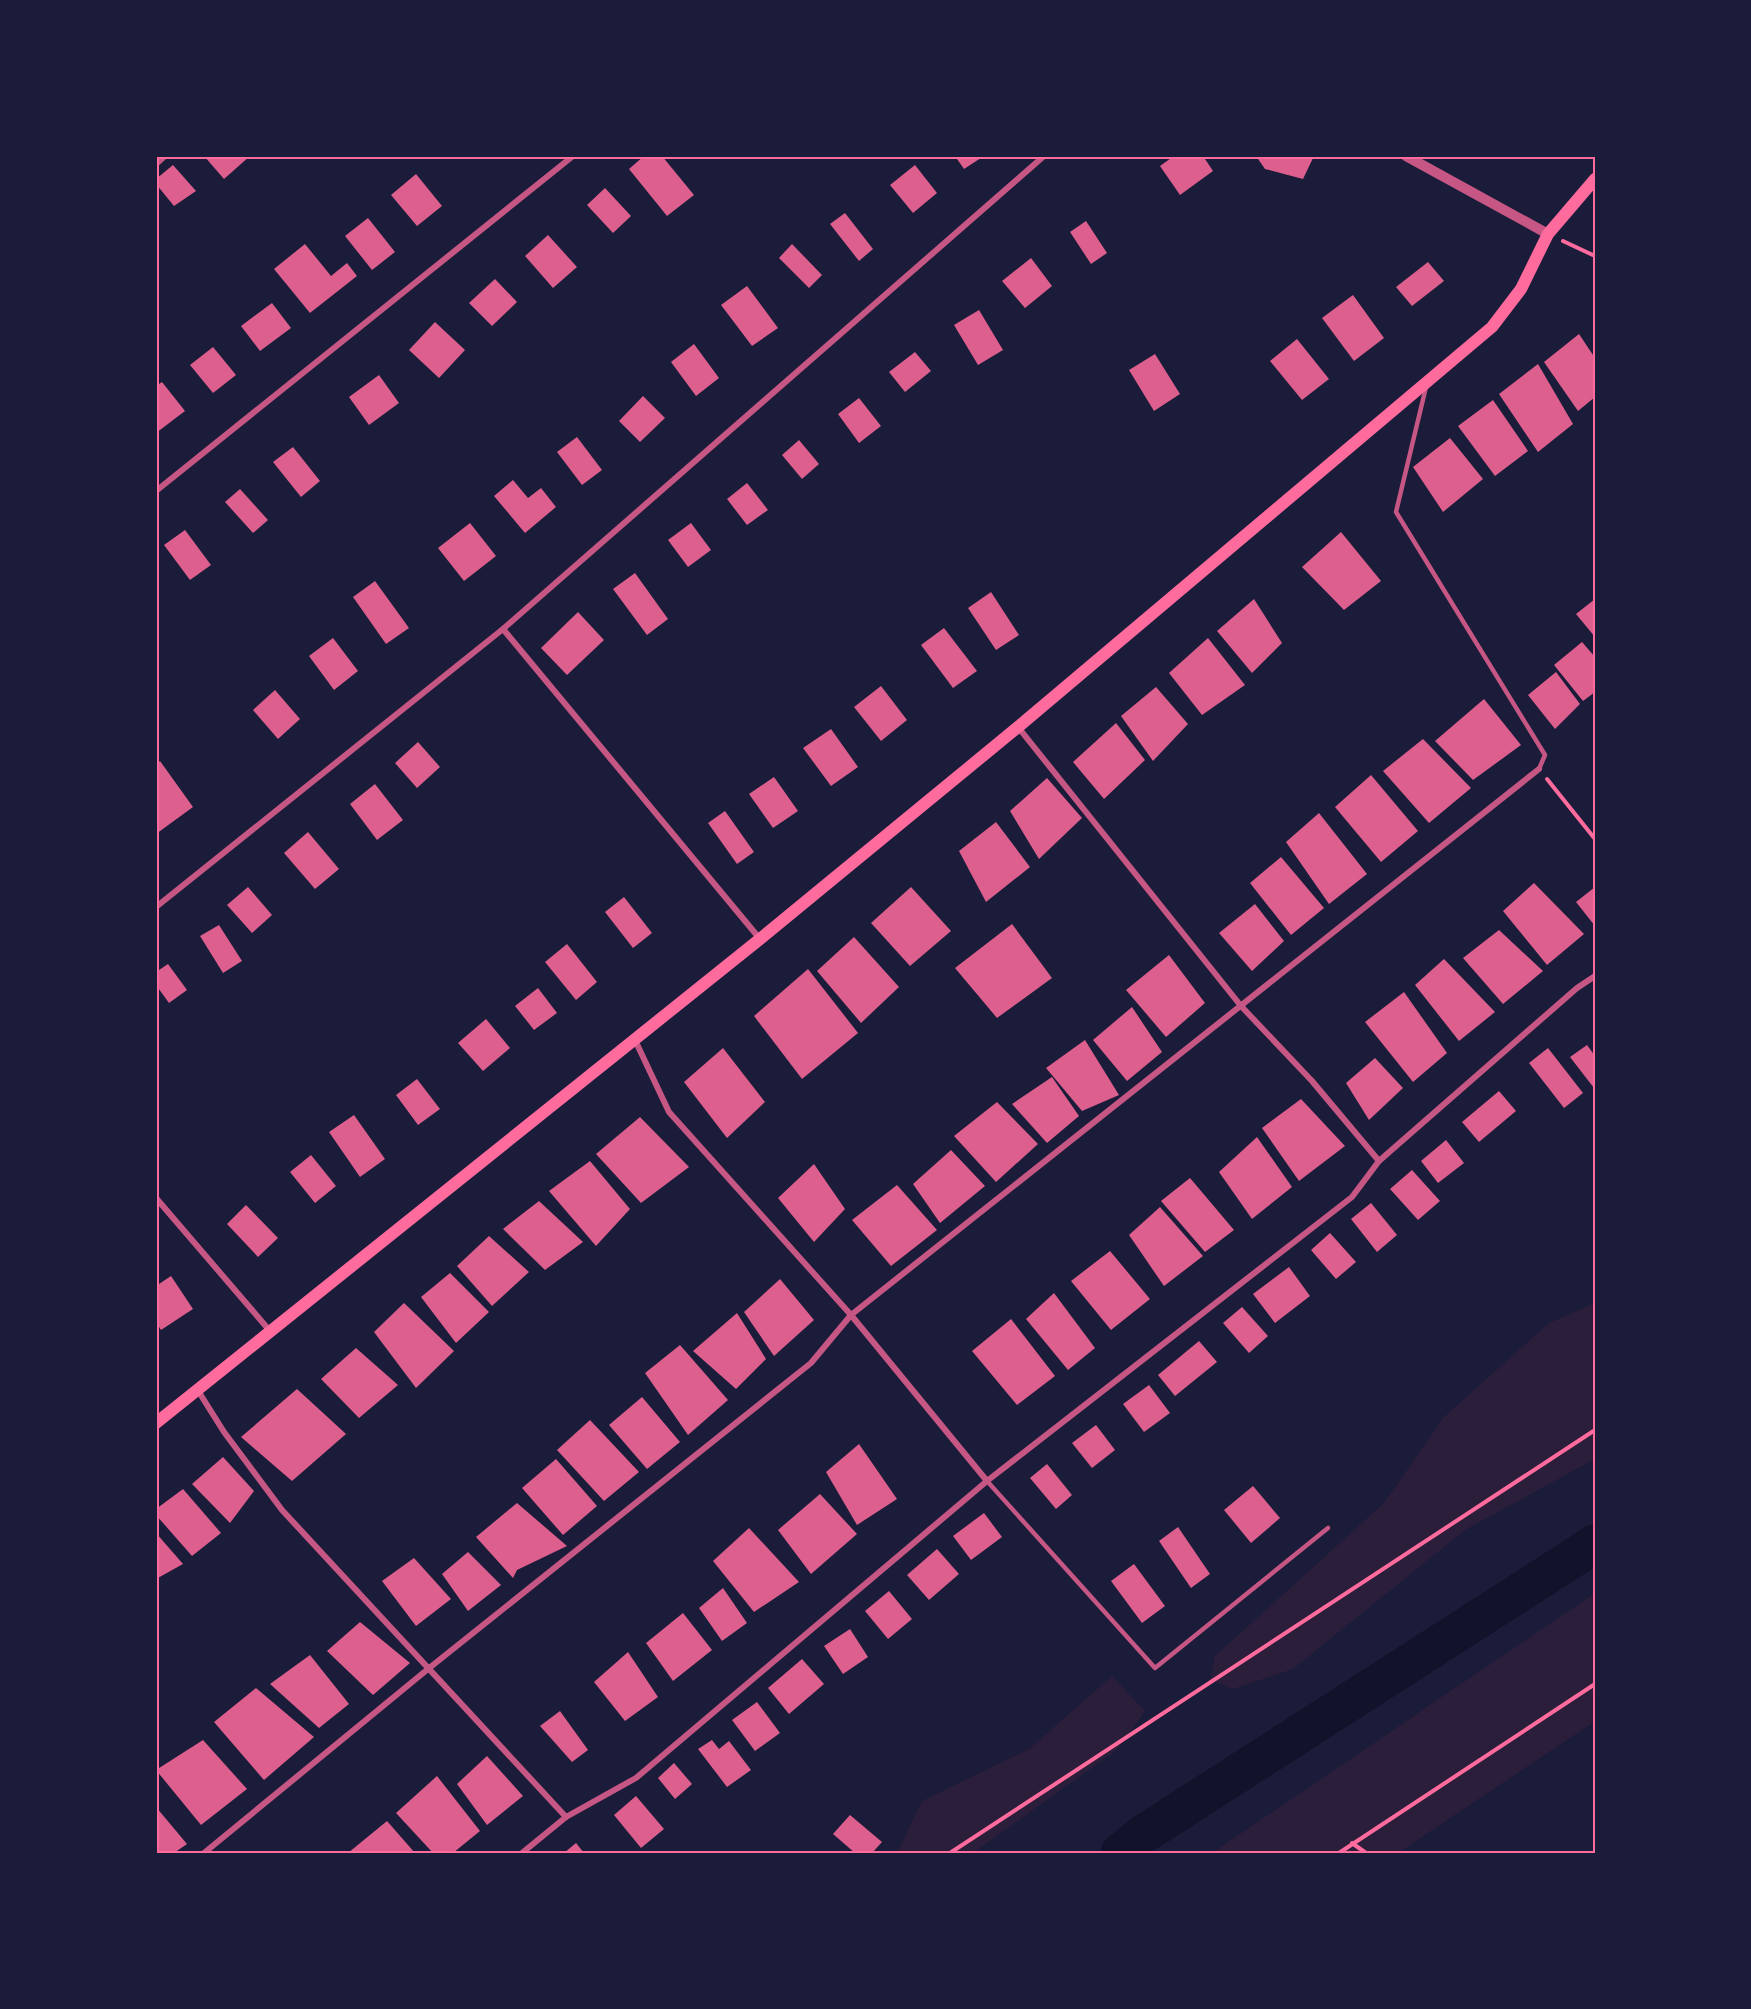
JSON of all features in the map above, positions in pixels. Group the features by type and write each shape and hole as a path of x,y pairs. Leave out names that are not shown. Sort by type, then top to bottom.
{"main road":[{"path":"156,1423 760,939 1018,727 1492,327 1521,289 1548,234 1595,179"}],"street":[{"path":"156,164 165,156"},
{"path":"156,491 573,156"},
{"path":"156,907 503,629 1044,156"},
{"path":"1406,156 1548,234"},
{"path":"503,629 760,939"},
{"path":"1018,727 1241,1006 1312,1081 1379,1161"},
{"path":"204,1853 428,1669 812,1363 851,1315 1539,769"},
{"path":"522,1853 566,1817 636,1778 987,1481 1352,1197 1379,1161 1577,988 1595,976"},
{"path":"635,1040 669,1112 851,1315 987,1481"},
{"path":"156,1198 270,1331"},
{"path":"197,1389 224,1432 282,1510 566,1817"}],"lane":[{"path":"1428,382 1396,512 1545,755 1539,769"},
{"path":"987,1481 1155,1668 1328,1528"}],"path":[{"path":"1548,234 1595,256"},
{"path":"1539,769 1595,839"},
{"path":"950,1853 1595,1430"},
{"path":"1339,1853 1595,1684"},
{"path":"1352,1843 1366,1853"}],"shaded area":[{"path":"1595,1303 1595,1459 1465,1530 1293,1669 1233,1689 1210,1680 1215,1656 1384,1503 1444,1417 1549,1323"},
{"path":"1595,1593 1595,1721 1398,1853 1212,1853"},
{"path":"1112,1676 1145,1711 1118,1749 973,1853 897,1853 922,1801 1029,1749"}],"building":[{"path":"204,156 250,156 224,179"},
{"path":"644,156 662,156 694,195 667,216 629,169"},
{"path":"955,156 984,156 964,169"},
{"path":"1174,156 1203,156 1213,171 1180,195 1160,166"},
{"path":"1256,156 1314,156 1303,179 1265,169"},
{"path":"173,165 196,191 174,206 156,184 156,179"},
{"path":"915,165 937,193 913,213 890,185"},
{"path":"416,174 442,206 417,226 391,195"},
{"path":"605,188 631,216 613,233 587,205"},
{"path":"845,213 873,249 859,261 830,224"},
{"path":"368,218 395,252 372,270 345,236"},
{"path":"1086,221 1107,253 1091,264 1070,232"},
{"path":"548,235 577,267 553,288 525,256"},
{"path":"305,244 331,276 347,263 357,276 310,313 274,269"},
{"path":"792,244 822,275 809,288 779,258"},
{"path":"1031,258 1052,286 1025,308 1002,281"},
{"path":"1428,262 1444,281 1412,306 1396,287"},
{"path":"495,279 517,302 492,326 469,303"},
{"path":"747,286 778,328 752,346 721,305"},
{"path":"1353,295 1384,338 1354,361 1322,318"},
{"path":"272,303 291,328 260,351 241,326"},
{"path":"979,310 1003,350 978,365 954,325"},
{"path":"435,322 465,350 439,378 409,350"},
{"path":"1579,334 1595,358 1595,397 1578,411 1544,362"},
{"path":"1297,339 1329,379 1302,400 1270,361"},
{"path":"694,344 719,378 696,396 671,362"},
{"path":"213,347 236,375 213,393 190,365"},
{"path":"915,352 931,371 905,392 889,372"},
{"path":"1155,354 1180,394 1154,411 1129,370"},
{"path":"1538,364 1573,424 1538,452 1499,394"},
{"path":"379,375 399,403 369,425 349,397"},
{"path":"162,382 185,411 156,433 156,386"},
{"path":"643,396 665,418 640,442 619,421"},
{"path":"859,398 881,426 859,443 838,414"},
{"path":"1493,400 1528,451 1495,476 1458,426"},
{"path":"577,437 602,470 582,485 557,452"},
{"path":"1450,438 1483,479 1443,512 1413,467"},
{"path":"799,440 819,464 802,479 782,455"},
{"path":"293,447 320,481 301,497 273,462"},
{"path":"513,480 528,498 541,488 556,507 525,533 494,496"},
{"path":"747,483 768,510 747,525 727,499"},
{"path":"240,489 268,520 253,533 225,502"},
{"path":"470,523 496,556 464,581 438,548"},
{"path":"691,523 711,550 688,567 668,540"},
{"path":"185,530 211,565 190,580 164,545"},
{"path":"1341,532 1381,581 1344,610 1302,567"},
{"path":"635,573 668,619 647,635 613,589"},
{"path":"375,581 409,628 386,644 353,597"},
{"path":"991,592 1019,635 996,650 968,608"},
{"path":"1254,599 1282,643 1252,673 1217,631"},
{"path":"1595,599 1595,637 1576,614"},
{"path":"578,612 604,640 567,675 541,648"},
{"path":"944,628 977,671 953,688 921,645"},
{"path":"333,638 358,671 334,690 309,656"},
{"path":"1208,638 1245,685 1202,715 1169,673"},
{"path":"1582,642 1595,657 1595,692 1583,701 1554,665"},
{"path":"1556,672 1580,704 1555,729 1528,695"},
{"path":"881,686 907,720 881,741 854,707"},
{"path":"1156,687 1188,724 1153,761 1121,716"},
{"path":"275,690 300,719 278,739 253,710"},
{"path":"1484,699 1521,745 1473,780 1435,741"},
{"path":"1116,723 1145,760 1104,799 1073,762"},
{"path":"831,729 858,767 831,786 803,748"},
{"path":"1423,739 1471,788 1429,823 1383,771"},
{"path":"418,742 440,767 417,788 395,763"},
{"path":"160,761 193,807 156,834 156,764"},
{"path":"1371,775 1418,831 1381,862 1335,807"},
{"path":"774,777 798,811 773,828 749,794"},
{"path":"1047,778 1082,818 1039,859 1010,811"},
{"path":"375,784 403,820 377,840 350,804"},
{"path":"725,811 754,852 737,864 708,823"},
{"path":"1319,813 1367,874 1329,904 1286,842"},
{"path":"996,822 1030,867 986,902 959,851"},
{"path":"308,832 339,869 315,889 284,853"},
{"path":"1281,857 1324,908 1291,935 1250,883"},
{"path":"1534,883 1584,934 1547,965 1503,911"},
{"path":"248,887 272,915 252,933 227,905"},
{"path":"911,887 951,931 910,966 871,923"},
{"path":"1595,887 1595,926 1576,902"},
{"path":"624,897 652,933 633,948 605,912"},
{"path":"1255,904 1284,941 1252,971 1219,933"},
{"path":"1012,924 1052,978 997,1018 955,968"},
{"path":"219,925 242,961 223,973 200,936"},
{"path":"1499,930 1543,971 1503,1004 1463,958"},
{"path":"854,937 899,987 861,1023 817,971"},
{"path":"567,944 597,982 576,1000 545,962"},
{"path":"1169,955 1205,1003 1166,1037 1126,990"},
{"path":"1444,959 1495,1012 1459,1041 1415,985"},
{"path":"168,964 187,990 169,1003 156,985 156,972"},
{"path":"808,969 858,1033 802,1079 754,1016"},
{"path":"538,988 557,1013 534,1030 515,1006"},
{"path":"1404,992 1447,1053 1413,1082 1365,1022"},
{"path":"1132,1007 1162,1052 1127,1081 1093,1040"},
{"path":"486,1019 510,1048 483,1071 458,1043"},
{"path":"1085,1040 1119,1095 1082,1111 1046,1068"},
{"path":"1587,1045 1595,1056 1594,1088 1570,1057"},
{"path":"723,1048 765,1102 727,1138 684,1082"},
{"path":"1548,1048 1583,1093 1564,1108 1529,1063"},
{"path":"1375,1058 1403,1088 1369,1120 1346,1083"},
{"path":"1052,1077 1079,1116 1047,1143 1012,1104"},
{"path":"417,1079 440,1109 418,1125 396,1095"},
{"path":"1499,1091 1516,1111 1479,1142 1462,1122"},
{"path":"1301,1099 1345,1146 1299,1181 1262,1128"},
{"path":"997,1102 1038,1144 996,1182 954,1136"},
{"path":"354,1115 385,1159 360,1177 329,1132"},
{"path":"640,1117 689,1167 641,1203 596,1154"},
{"path":"1257,1137 1292,1187 1252,1219 1219,1172"},
{"path":"1446,1140 1464,1163 1438,1183 1421,1161"},
{"path":"951,1150 985,1186 940,1223 913,1184"},
{"path":"311,1155 336,1186 315,1203 290,1172"},
{"path":"590,1161 630,1209 596,1246 549,1191"},
{"path":"814,1164 845,1209 814,1242 778,1198"},
{"path":"1412,1170 1440,1201 1418,1220 1390,1189"},
{"path":"1190,1178 1234,1230 1205,1252 1161,1201"},
{"path":"897,1185 937,1230 891,1266 852,1220"},
{"path":"539,1201 583,1242 545,1270 503,1229"},
{"path":"1371,1203 1397,1235 1377,1252 1351,1219"},
{"path":"246,1205 278,1238 258,1257 227,1224"},
{"path":"1160,1207 1203,1256 1164,1286 1129,1235"},
{"path":"1330,1233 1356,1262 1336,1279 1311,1250"},
{"path":"489,1236 529,1272 492,1306 457,1266"},
{"path":"1110,1251 1150,1299 1111,1330 1071,1281"},
{"path":"1289,1267 1310,1296 1275,1323 1253,1294"},
{"path":"450,1273 489,1312 456,1343 421,1297"},
{"path":"171,1276 193,1309 161,1330 156,1322 156,1286"},
{"path":"780,1279 814,1320 774,1356 744,1312"},
{"path":"1054,1293 1095,1348 1068,1370 1026,1319"},
{"path":"404,1303 454,1351 416,1388 374,1332"},
{"path":"1242,1307 1268,1336 1249,1353 1223,1323"},
{"path":"737,1313 766,1359 736,1389 693,1351"},
{"path":"1011,1319 1055,1376 1017,1405 972,1351"},
{"path":"1199,1341 1217,1362 1175,1396 1158,1375"},
{"path":"680,1345 728,1400 688,1435 645,1373"},
{"path":"356,1348 398,1385 359,1418 321,1379"},
{"path":"1149,1385 1170,1413 1144,1432 1123,1404"},
{"path":"297,1389 346,1434 292,1481 241,1437"},
{"path":"642,1397 680,1442 647,1469 609,1425"},
{"path":"590,1420 639,1472 604,1501 557,1450"},
{"path":"1096,1425 1115,1450 1092,1468 1072,1443"},
{"path":"859,1444 897,1499 857,1525 826,1472"},
{"path":"223,1457 254,1491 230,1523 192,1484"},
{"path":"556,1459 597,1506 563,1535 522,1488"},
{"path":"1047,1464 1072,1495 1056,1509 1030,1478"},
{"path":"1253,1486 1280,1518 1251,1543 1224,1510"},
{"path":"183,1489 221,1533 192,1556 156,1515 156,1509"},
{"path":"820,1494 857,1534 811,1574 778,1530"},
{"path":"517,1503 567,1546 517,1570 513,1578 476,1537"},
{"path":"984,1513 1002,1537 971,1560 953,1536"},
{"path":"1178,1527 1210,1574 1191,1588 1159,1541"},
{"path":"749,1528 799,1582 754,1612 713,1561"},
{"path":"156,1533 183,1564 156,1579"},
{"path":"937,1549 959,1574 929,1600 907,1575"},
{"path":"468,1552 501,1585 468,1611 442,1574"},
{"path":"414,1558 451,1599 416,1626 382,1581"},
{"path":"1134,1564 1165,1606 1142,1623 1111,1581"},
{"path":"723,1588 747,1623 722,1641 699,1608"},
{"path":"889,1591 912,1619 888,1639 865,1611"},
{"path":"683,1613 712,1650 673,1681 646,1643"},
{"path":"360,1622 410,1663 373,1695 327,1651"},
{"path":"850,1629 868,1657 843,1674 824,1646"},
{"path":"628,1652 658,1697 625,1721 594,1682"},
{"path":"310,1655 349,1704 319,1728 270,1684"},
{"path":"802,1659 824,1684 789,1714 768,1688"},
{"path":"256,1688 314,1737 264,1780 214,1722"},
{"path":"757,1702 780,1733 755,1751 732,1720"},
{"path":"560,1711 588,1750 572,1762 540,1726"},
{"path":"203,1740 247,1789 201,1825 156,1770"},
{"path":"712,1740 719,1749 729,1741 751,1770 727,1787 698,1749"},
{"path":"487,1756 523,1796 487,1825 457,1784"},
{"path":"674,1763 692,1784 675,1799 658,1778"},
{"path":"437,1776 480,1831 453,1853 433,1853 396,1813"},
{"path":"636,1796 664,1829 641,1848 614,1815"},
{"path":"156,1807 187,1844 174,1853 156,1853"},
{"path":"850,1815 882,1842 872,1853 855,1853 833,1834"},
{"path":"387,1821 415,1853 348,1853"},
{"path":"576,1843 584,1853 564,1853"}],"waterway":[{"path":"1120,1853 1142,1835 1595,1544"}]}
